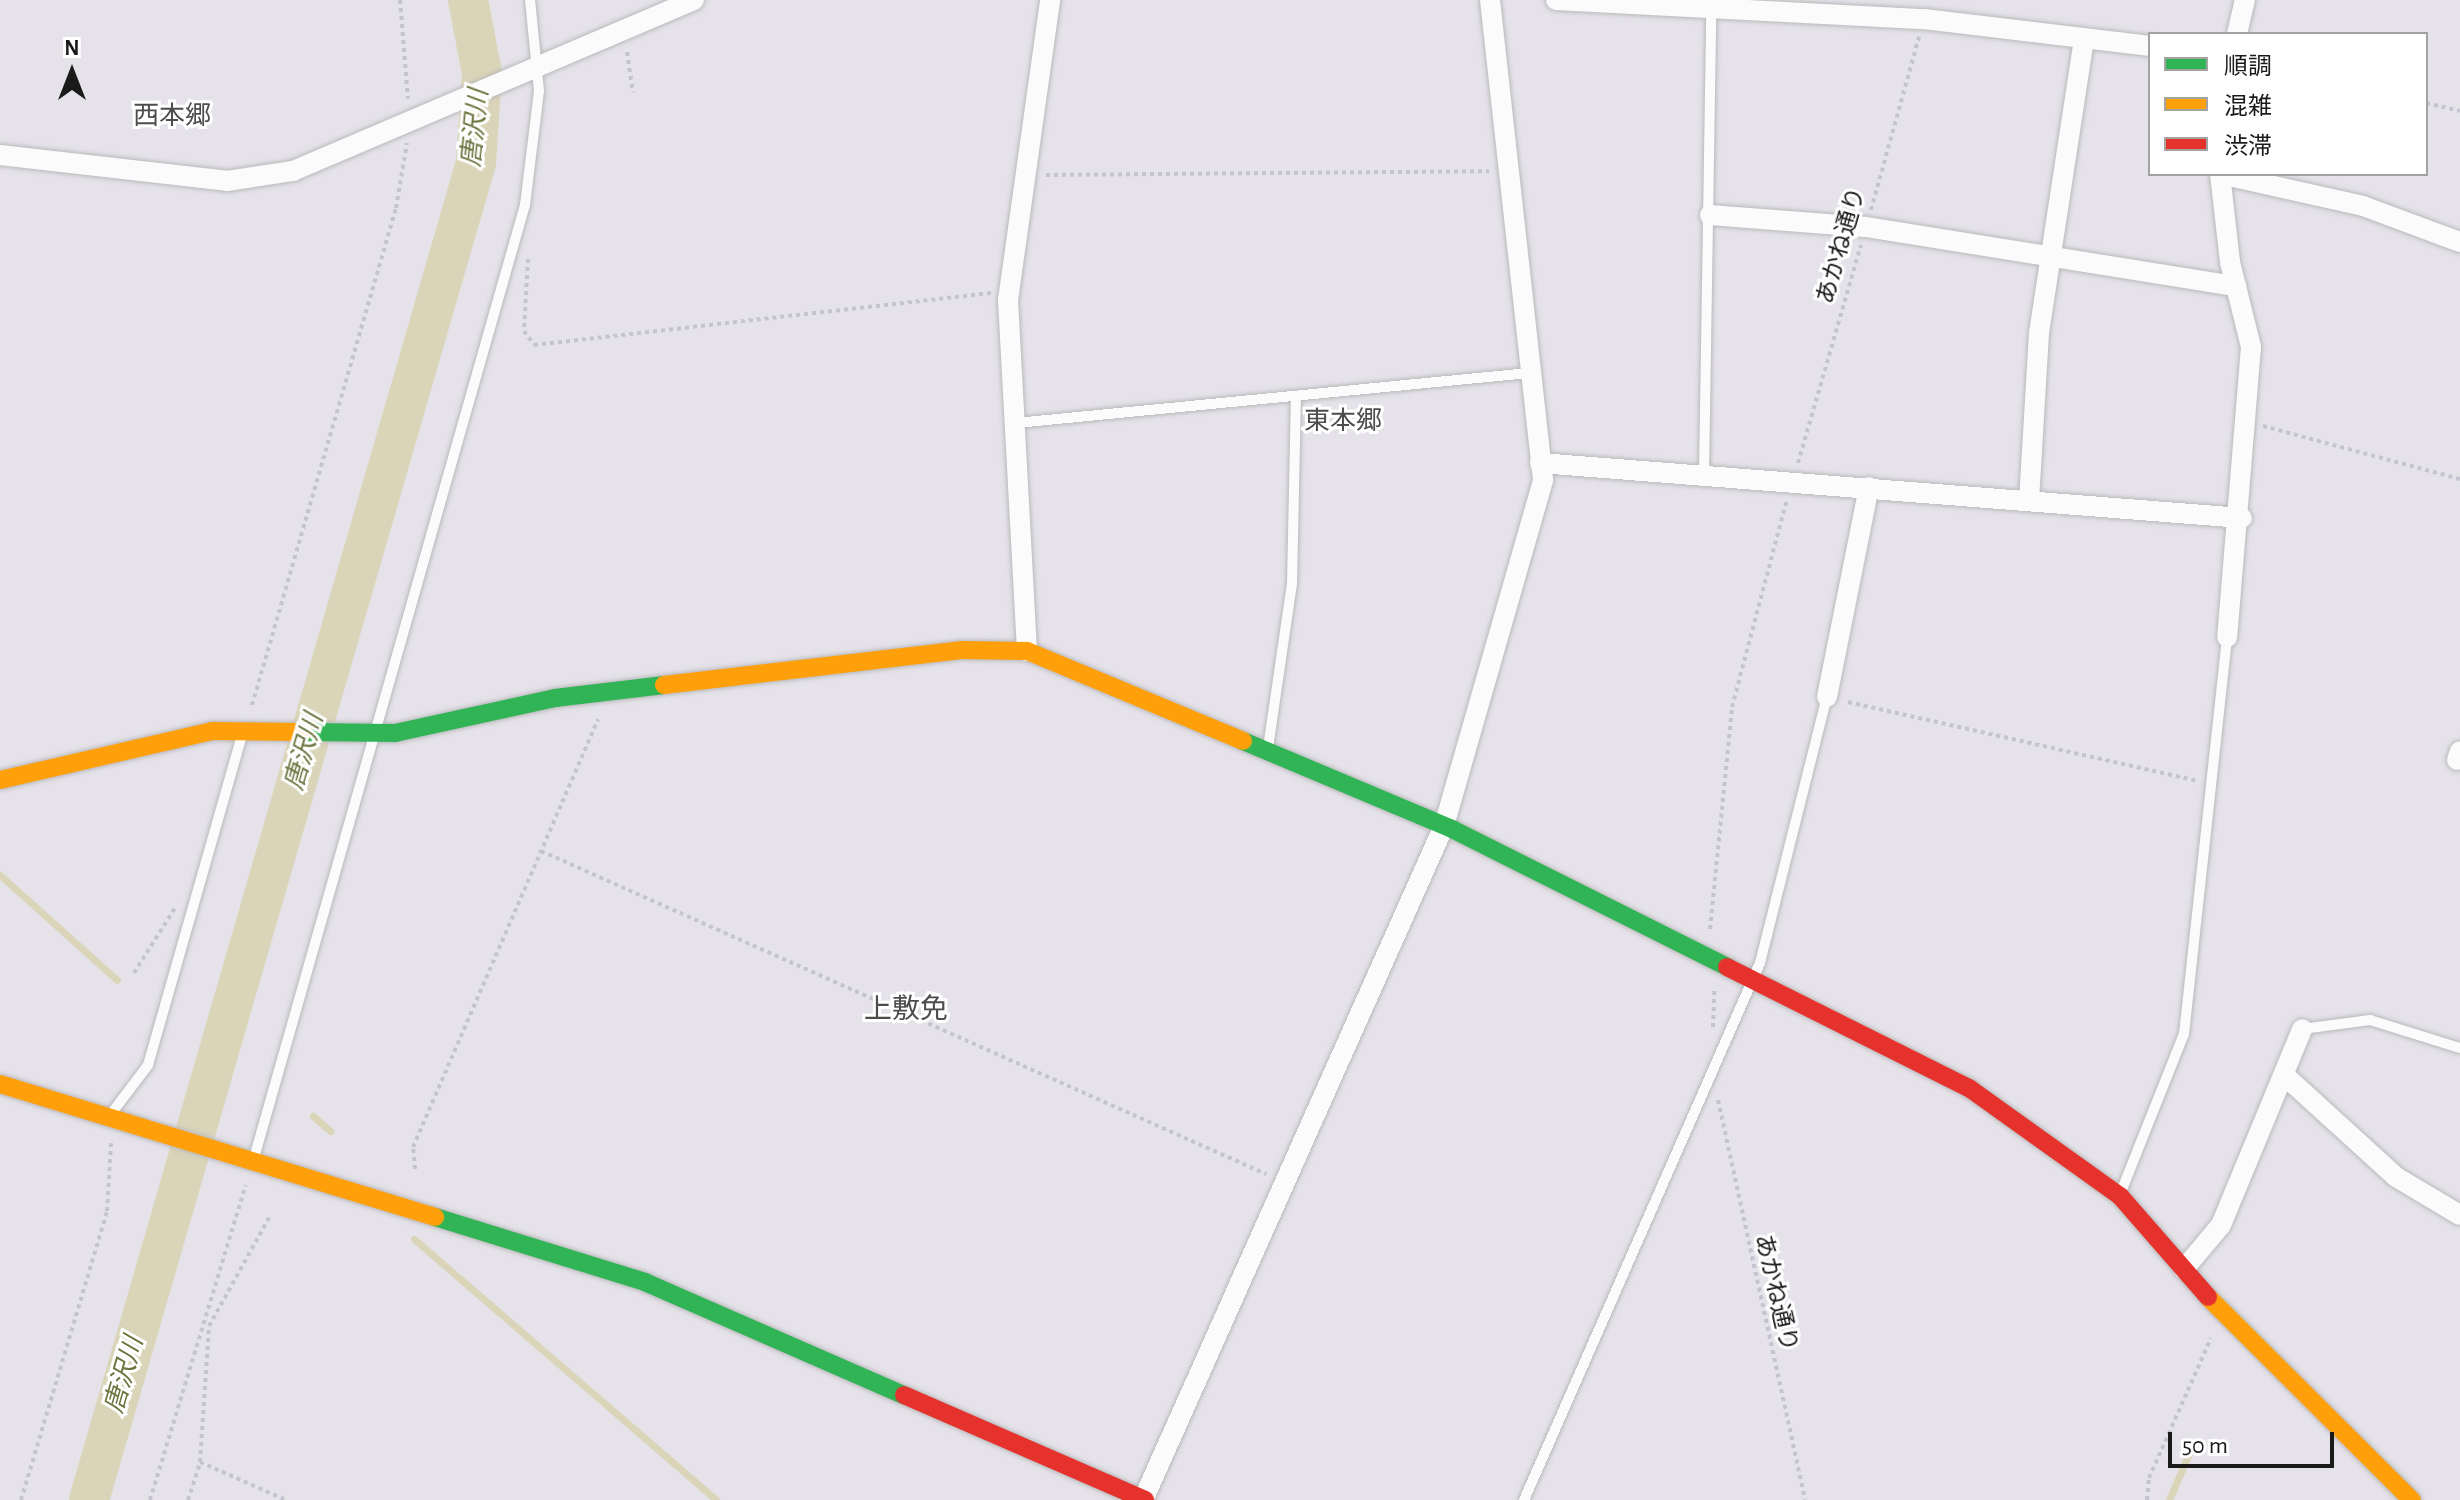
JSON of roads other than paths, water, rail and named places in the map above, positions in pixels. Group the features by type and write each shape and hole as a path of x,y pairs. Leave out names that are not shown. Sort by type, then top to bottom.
{"street":[{"path":"0,155 227,181 293,171 694,0"},
{"path":"1027,651 1009,290 1050,0"},
{"path":"0,1084 645,1282 1144,1500 1444,826 1543,480 1490,0"},
{"path":"1556,0 1711,4 1924,19 2148,46"},
{"path":"2237,32 2245,0"},
{"path":"2029,501 2049,256 2084,38"},
{"path":"2220,176 2236,286 2251,347 2242,518 2227,637"},
{"path":"2229,176 2363,206 2460,242"},
{"path":"1710,215 1866,227 2236,286"},
{"path":"1540,463 2242,518"},
{"path":"1827,697 1869,487"},
{"path":"0,780 189,734 249,731 367,734 610,691 961,650 1027,651 1268,748 1444,826 1754,975 1969,1088 2120,1196 2223,1315 2412,1500"},
{"path":"2184,1269 2221,1225 2302,1029"},
{"path":"2284,1075 2396,1177 2460,1215"}],"lane":[{"path":"249,1159 367,734 525,205 533,67 530,0"},
{"path":"1704,475 1711,4"},
{"path":"1016,423 1529,373"},
{"path":"1268,748 1292,584 1296,396"},
{"path":"2120,1196 2184,1034 2227,637"},
{"path":"1524,1500 1754,975 1827,697"},
{"path":"114,1118 148,1065 249,731"},
{"path":"2302,1029 2370,1020 2460,1048"}],"waterway":[{"name":"唐沢川","path":"89,1500 476,163 482,73 468,0"},
{"path":"0,875 117,980"},
{"path":"313,1116 330,1131"},
{"path":"414,1239 716,1500"},
{"path":"2169,1500 2190,1451"}],"district":[{"name":"西本郷","path":"172,117"},
{"name":"東本郷","path":"1343,422"},
{"name":"上敷免","path":"906,1010"}]}
